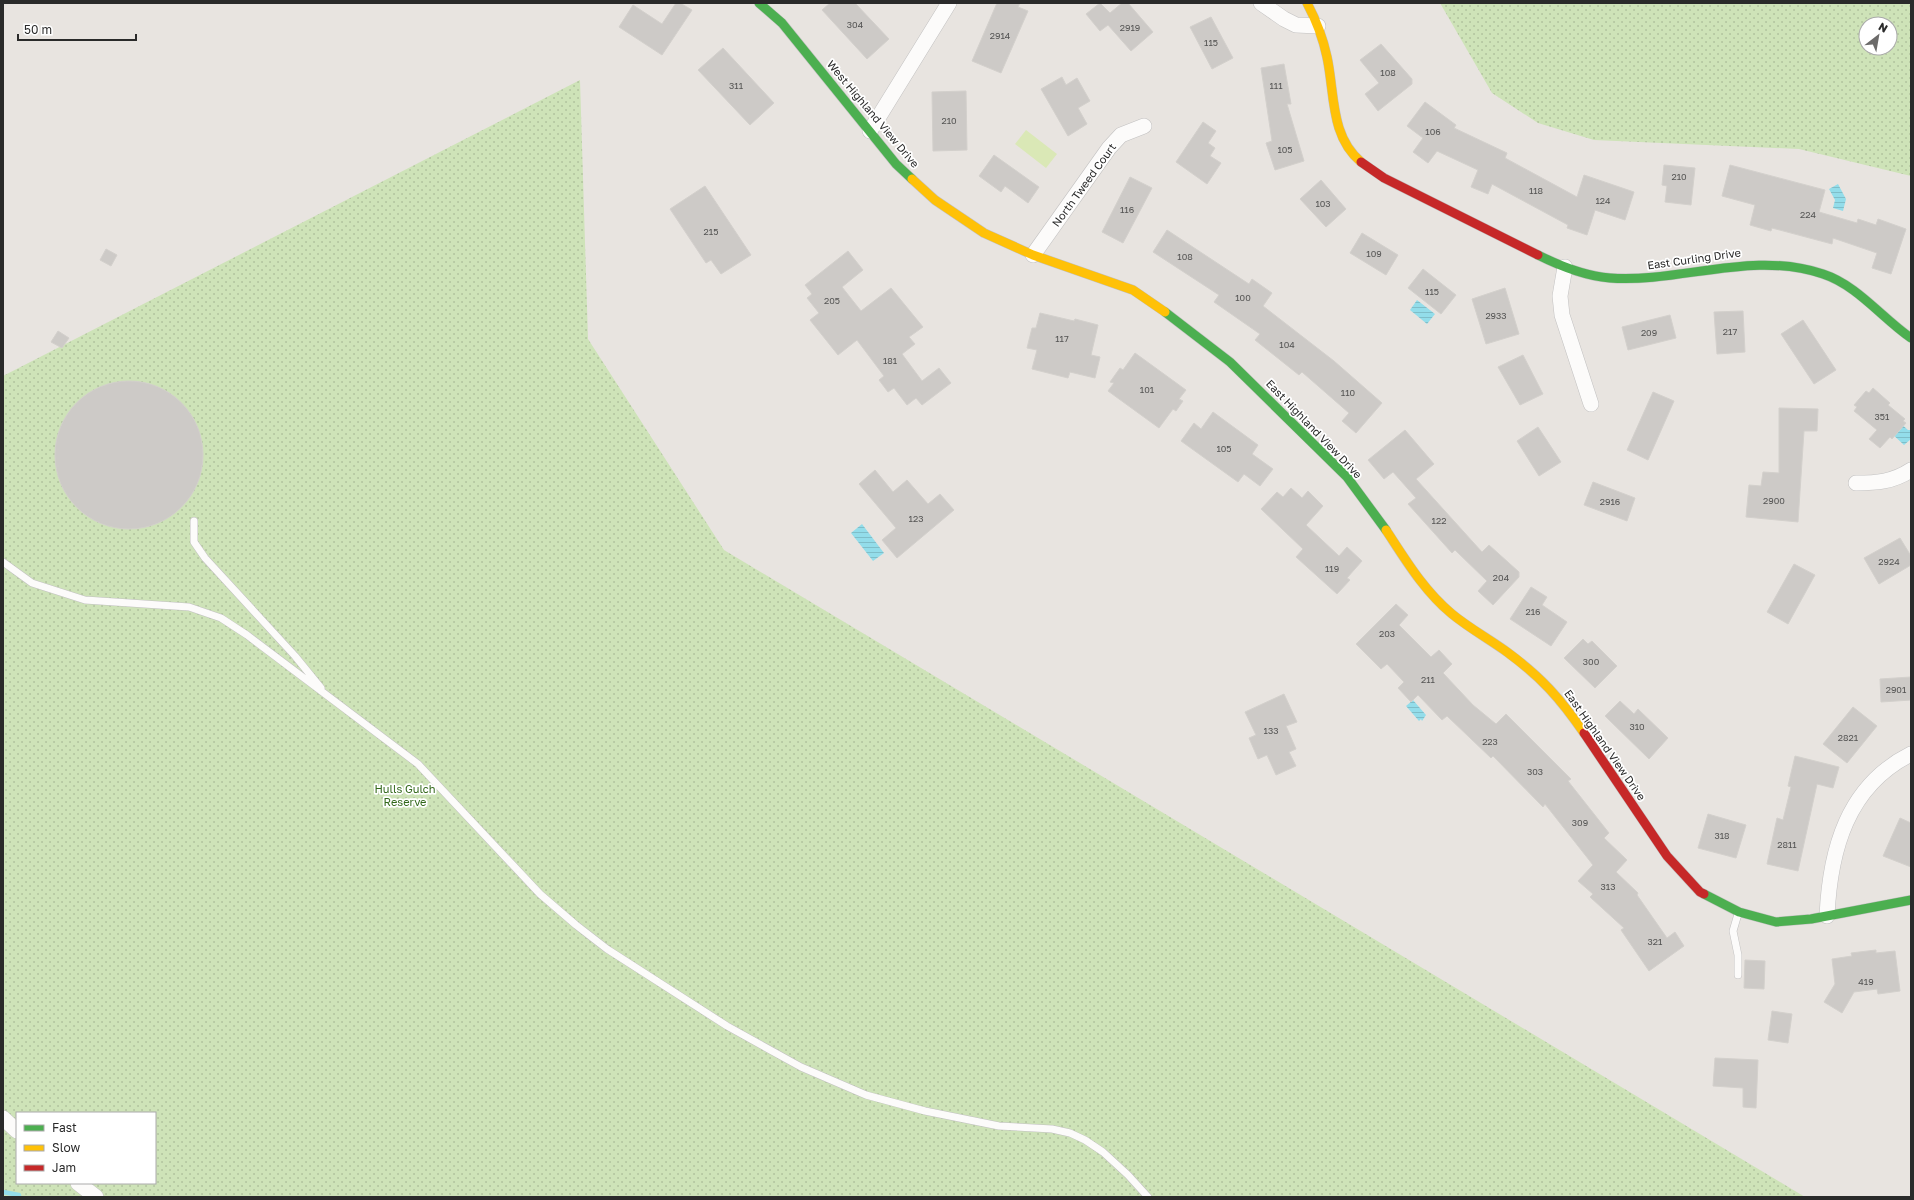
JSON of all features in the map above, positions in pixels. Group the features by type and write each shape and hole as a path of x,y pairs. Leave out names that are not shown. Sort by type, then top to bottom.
{"street":[{"name":"West Highland View Drive","path":"759,3 782,23 896,164 935,200 984,233 1033,255 1133,290 1184,324 1230,362"},
{"path":"870,131 949,3"},
{"path":"1260,3 1296,25 1318,26"},
{"name":"East Curling Drive","path":"1307,3 1318,26 1330,73 1338,127 1346,146 1360,162 1384,178 1564,267 1602,277 1652,278 1750,264 1773,263 1795,266 1824,274 1846,286 1911,338"},
{"name":"North Tweed Court","path":"1033,255 1109,148 1122,135 1144,126"},
{"path":"1564,267 1560,296 1562,315 1591,404"},
{"name":"East Highland View Drive","path":"1230,362 1347,477 1378,516 1409,565 1436,599 1452,614 1507,652 1545,683 1565,705 1668,856 1700,892 1739,912 1776,922 1827,916 1911,900"},
{"path":"1856,483 1881,482 1900,477 1911,470"},
{"path":"1827,916 1828,888 1834,853 1855,804 1869,785 1900,759 1911,754"},
{"path":"3,1118 16,1129"},
{"path":"79,1184 96,1197"}],"lane":[{"path":"194,522 194,542 206,558 295,656 329,697"},
{"path":"3,562 32,583 86,600 188,607 222,618 247,635 418,764 540,894 576,925 608,949 727,1026 801,1067 866,1095 925,1112 999,1126 1052,1129 1070,1133 1085,1140 1103,1152 1128,1175 1148,1197"},
{"path":"1738,975 1738,955 1733,931 1739,912"}],"green space":[{"path":"1440,3 1911,3 1911,176 1799,149 1594,140 1538,123 1492,93"},
{"name":"Hulls Gulch Reserve","path":"580,80 588,339 724,550 1805,1197 3,1197 3,376"},
{"path":"1026,130 1057,154 1046,168 1015,144"}],"water":[{"path":"1838,184 1846,199 1843,211 1833,208 1835,200 1829,189"},
{"path":"1417,300 1435,314 1427,324 1410,310"},
{"path":"1898,421 1908,430 1911,430 1911,439 1904,445 1889,431"},
{"path":"862,524 884,553 873,561 851,533"},
{"path":"1413,700 1426,715 1422,721 1421,719 1419,721 1406,706"}],"building":[{"path":"676,3 680,3 692,10 662,55 619,27 633,5 662,24"},
{"path":"830,3 855,3 889,39 867,59 822,10"},
{"path":"997,3 1020,3 1018,7 1028,11 1001,73 972,61"},
{"path":"1100,3 1110,13 1122,3 1128,3 1153,32 1131,51 1108,25 1100,31 1086,14"},
{"path":"1211,17 1233,58 1212,69 1190,27"},
{"path":"1381,44 1412,79 1412,84 1378,111 1365,94 1379,83 1360,60"},
{"path":"723,48 774,103 750,125 698,70"},
{"path":"1284,64 1291,104 1287,104 1304,161 1275,170 1266,143 1272,141 1261,68"},
{"path":"1062,77 1066,85 1077,78 1090,101 1078,108 1087,124 1068,136 1041,89"},
{"path":"966,91 967,150 933,151 932,92"},
{"path":"1425,102 1456,125 1454,128 1507,153 1505,158 1577,197 1584,175 1634,192 1625,220 1595,210 1587,235 1567,228 1568,225 1492,184 1488,194 1471,187 1478,170 1437,151 1428,163 1413,152 1423,138 1407,126"},
{"path":"1203,122 1216,131 1208,143 1215,148 1210,156 1221,163 1207,184 1176,162"},
{"path":"994,155 1039,187 1028,203 1005,186 1001,192 979,176"},
{"path":"1664,165 1695,168 1691,205 1665,202 1667,186 1662,185"},
{"path":"1730,165 1825,190 1819,212 1857,223 1858,219 1876,225 1878,219 1906,229 1891,274 1872,268 1877,253 1833,238 1832,244 1772,228 1771,231 1750,225 1755,205 1722,196"},
{"path":"1130,177 1152,188 1123,243 1102,232"},
{"path":"1321,180 1346,209 1326,227 1300,199"},
{"path":"705,186 751,255 721,274 711,260 706,263 670,209"},
{"path":"1167,230 1249,284 1252,279 1272,293 1263,306 1334,361 1382,403 1356,433 1342,421 1349,413 1302,372 1299,375 1255,340 1260,334 1214,302 1219,295 1153,252"},
{"path":"1362,233 1398,255 1386,275 1350,253"},
{"path":"106,249 117,255 111,266 100,260"},
{"path":"848,251 863,270 842,287 861,311 891,288 923,327 909,337 915,344 902,354 922,381 939,368 951,383 922,405 916,398 907,405 894,388 888,392 879,380 884,376 857,340 838,355 810,320 819,313 807,298 812,294 805,285"},
{"path":"1423,269 1456,295 1441,314 1408,288"},
{"path":"1505,288 1519,334 1486,344 1472,299"},
{"path":"1743,311 1745,352 1717,354 1714,312"},
{"path":"1040,313 1074,321 1075,319 1098,325 1091,355 1100,357 1095,378 1070,372 1068,378 1032,369 1037,350 1027,348 1032,328 1036,328"},
{"path":"1670,315 1676,338 1628,350 1622,327"},
{"path":"1803,320 1836,370 1814,384 1781,334"},
{"path":"58,331 69,338 62,348 51,342"},
{"path":"1135,353 1186,390 1179,399 1183,401 1176,411 1173,409 1159,428 1108,391 1114,383 1110,382 1120,368 1123,370"},
{"path":"1523,355 1543,394 1520,405 1498,367"},
{"path":"136,381 151,384 170,393 186,408 191,414 200,433 203,455 200,477 194,490 191,496 176,512 170,517 151,526 136,529 122,529 107,526 88,517 67,496 56,469 55,448 58,433 67,414 88,393 115,382"},
{"path":"1873,388 1890,403 1888,405 1905,419 1903,421 1906,423 1892,439 1890,437 1880,448 1869,439 1877,430 1854,411 1857,407 1854,405 1866,391 1869,393"},
{"path":"1653,392 1674,401 1648,460 1627,450"},
{"path":"1779,408 1818,409 1817,431 1804,431 1798,522 1746,517 1749,485 1761,486 1763,472 1779,473"},
{"path":"1213,412 1258,445 1252,454 1273,469 1260,486 1244,474 1238,482 1181,441 1194,423 1201,429"},
{"path":"1538,427 1561,462 1539,476 1517,441"},
{"path":"1405,430 1434,464 1416,479 1482,552 1489,545 1519,572 1519,577 1493,605 1478,591 1487,581 1455,550 1452,553 1408,504 1416,498 1393,472 1384,479 1368,460"},
{"path":"875,470 893,492 907,480 928,504 940,494 954,510 897,558 882,540 896,528 859,484"},
{"path":"1593,482 1635,498 1627,521 1584,505"},
{"path":"1291,488 1302,498 1308,491 1323,506 1306,525 1339,556 1347,547 1362,561 1347,578 1350,580 1337,594 1296,557 1303,549 1261,509 1277,492 1283,497"},
{"path":"1900,538 1911,556 1911,565 1879,584 1864,558"},
{"path":"1794,564 1815,575 1788,624 1767,612"},
{"path":"1531,587 1547,597 1542,605 1567,622 1551,646 1510,619"},
{"path":"1396,604 1408,615 1399,625 1431,657 1439,650 1452,664 1443,673 1473,705 1496,724 1506,714 1571,779 1568,781 1609,833 1604,838 1627,860 1616,872 1638,893 1637,895 1667,938 1675,932 1684,946 1649,971 1621,930 1624,928 1590,897 1593,894 1578,881 1593,865 1545,804 1543,807 1493,756 1491,758 1447,716 1442,720 1418,695 1411,702 1398,688 1404,682 1387,664 1381,669 1356,644"},
{"path":"1583,639 1588,644 1592,641 1617,666 1595,688 1564,658"},
{"path":"1911,677 1911,700 1881,702 1880,679"},
{"path":"1284,694 1297,722 1286,726 1296,749 1289,752 1296,766 1276,775 1267,755 1258,759 1249,738 1256,735 1245,712"},
{"path":"1620,701 1634,714 1638,709 1668,738 1649,759 1605,716"},
{"path":"1853,707 1877,726 1847,763 1823,744"},
{"path":"1795,756 1839,767 1833,788 1817,784 1798,871 1767,864 1777,818 1783,820 1791,787 1788,786"},
{"path":"1708,814 1746,825 1736,858 1698,848"},
{"path":"1900,818 1911,823 1911,867 1883,856"},
{"path":"1876,950 1876,953 1895,951 1900,991 1878,994 1877,989 1854,992 1842,1013 1824,1002 1835,984 1832,959 1852,956 1851,953"},
{"path":"1745,960 1765,961 1764,989 1744,988"},
{"path":"1772,1011 1792,1014 1788,1043 1768,1040"},
{"path":"1715,1058 1758,1060 1756,1108 1743,1107 1743,1088 1713,1086"}],"waterway":[{"path":"3,1192 19,1195 19,1197"}],"traffic: fast":[{"path":"759,3 782,23 896,164 912,179"},
{"path":"1538,255 1573,270 1610,278 1663,276 1743,266 1770,265 1796,267 1823,274 1847,286 1911,338"},
{"path":"1165,312 1230,362 1347,477 1386,530"},
{"path":"1704,894 1739,912 1776,922 1811,919 1911,900"}],"traffic: slow":[{"path":"1307,3 1319,29 1325,50 1335,114 1339,127 1351,152 1361,162"},
{"path":"912,179 935,200 984,233 1033,255 1133,290 1165,312"},
{"path":"1386,530 1424,585 1442,605 1472,629 1519,661 1540,679 1567,709 1584,733"}],"traffic: jam":[{"path":"1361,162 1384,178 1538,255"},
{"path":"1584,733 1667,856 1700,892 1704,894"}]}
